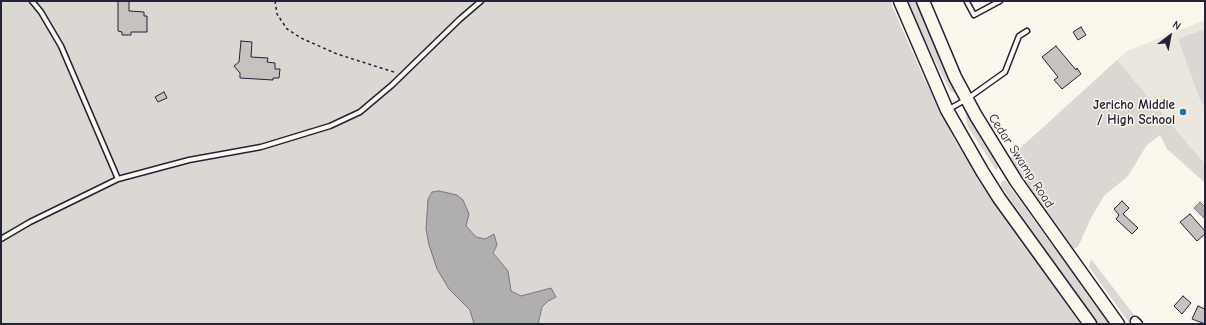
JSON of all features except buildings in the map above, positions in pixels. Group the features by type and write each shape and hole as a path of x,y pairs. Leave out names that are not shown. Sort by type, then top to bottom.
{"main road":[{"path":"900,1 947,110 999,198 1090,324"},
{"name":"Cedar Swamp Road","path":"923,1 955,78 966,99 1016,181 1118,324"}],"lane":[{"path":"32,1 41,12 61,46 118,180"},
{"path":"1,239 30,222 118,180 189,160 261,147 330,126 360,112 481,1"},
{"path":"967,2 974,15 1000,1"},
{"path":"947,110 966,99 1005,72 1020,36 1027,31"}],"path":[{"path":"275,1 277,14 283,24 286,28 301,38 337,54 402,74"}],"shaded area":[{"path":"1,1 890,1 923,76 956,143 1080,324 1,324"},
{"path":"905,1 917,1 956,88 954,93 950,91"},
{"name":"Jericho Middle / High School","path":"1205,20 1205,164 1117,60 1127,51"},
{"path":"1205,29 1205,104 1202,105 1178,39"},
{"path":"1117,60 1205,164 1205,183 1167,149 1160,135 1147,145 1128,176 1104,196 1091,218 1078,247 1073,249 1067,246 1006,161"},
{"path":"969,112 1000,166 996,170 968,127 966,113"},
{"path":"1005,180 1049,241 1070,264 1111,324 1097,324 1001,186 1001,182"},
{"path":"439,191 457,195 463,200 469,214 466,226 476,237 485,239 494,234 497,245 493,253 508,271 511,291 521,296 551,288 556,297 548,301 542,307 538,324 474,324 470,310 449,289 437,269 429,245 426,229 428,199 432,192"},
{"path":"1200,202 1205,207 1205,219 1194,208"},
{"path":"1091,259 1138,320 1133,324 1130,324 1089,267"}],"place":[{"name":"Jericho Middle / High School","path":"1183,112"}]}
